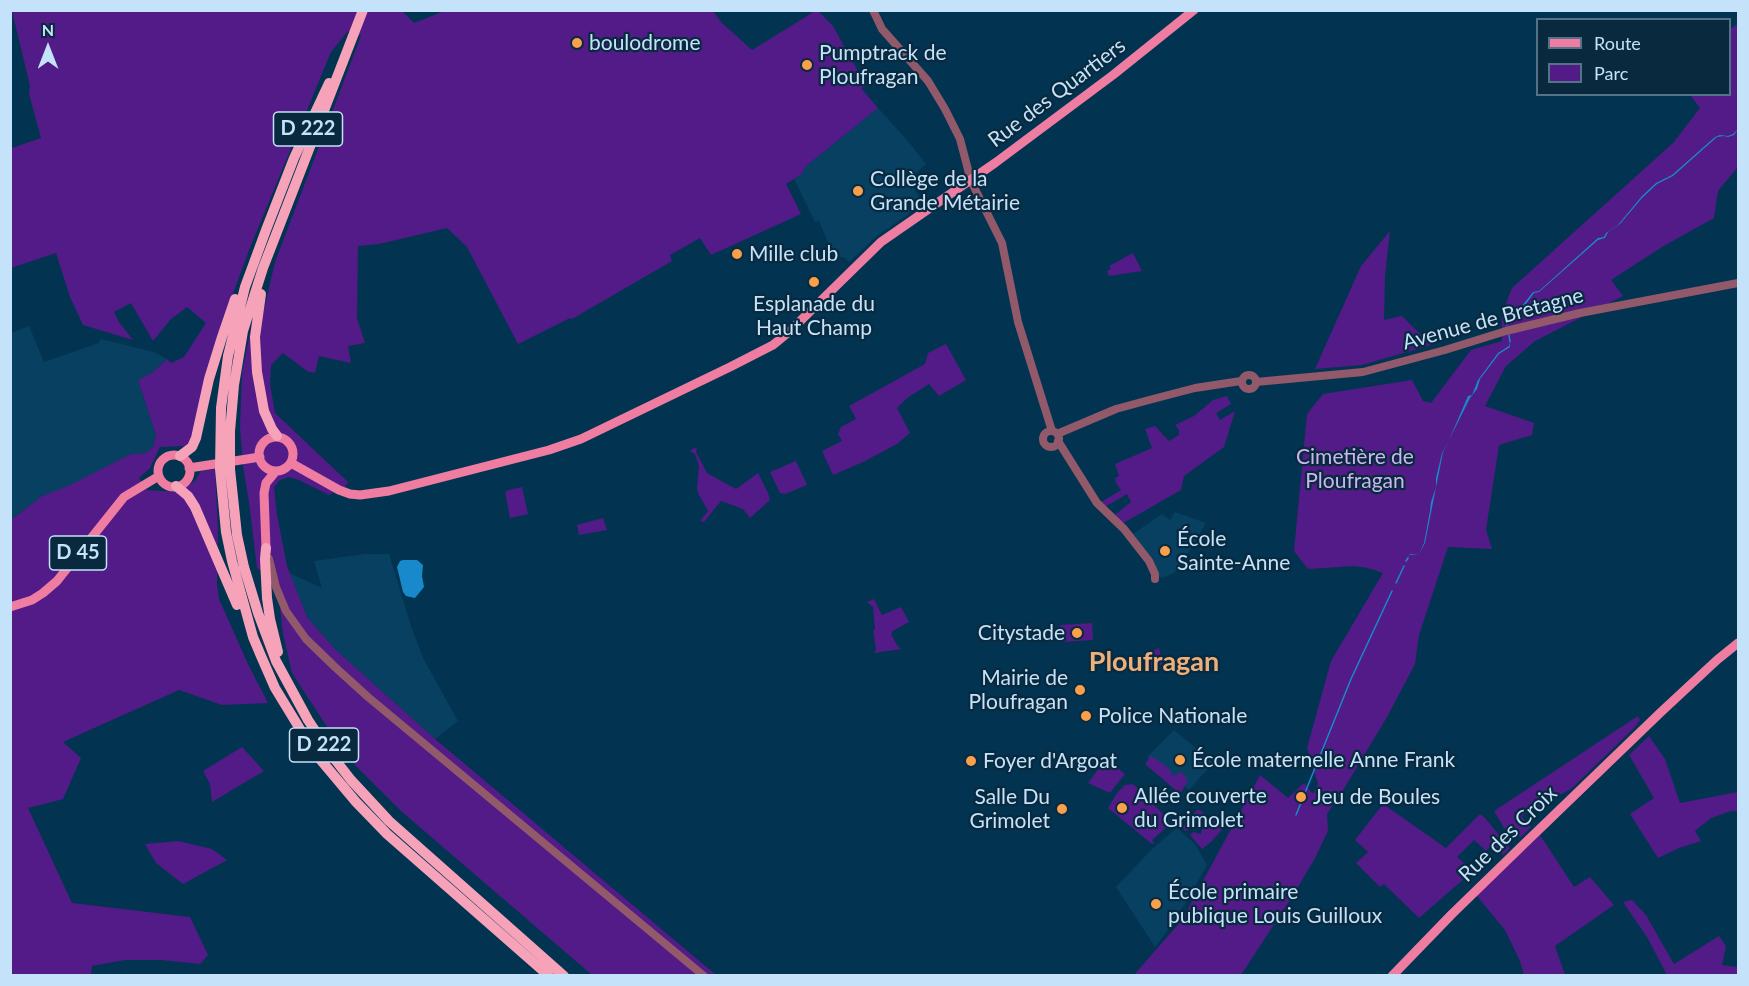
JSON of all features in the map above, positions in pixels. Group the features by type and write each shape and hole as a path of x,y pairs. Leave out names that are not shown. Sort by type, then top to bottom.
{"highway":[{"name":"D 222","path":"363,10 259,278 241,340 232,408 230,469 236,527 244,567 267,641 281,671 308,720 351,780 369,801 411,841 564,975"},
{"name":"D 222","path":"356,29 294,158 245,287 233,329 224,383 220,431 220,469 226,532 240,594 253,637 275,688 314,753 387,834 549,975"},
{"path":"277,436 268,422 261,397 255,337 258,307 264,282 290,200"},
{"path":"180,456 195,443 222,337 259,239 266,230"},
{"path":"176,486 188,496 195,507 253,637"},
{"path":"266,548 270,619 281,661 295,698"}],"main road":[{"name":"Rue des Quartiers","path":"291,463 350,494 381,492 549,450 601,430 720,372 773,345 881,242 971,181 1113,75 1194,10"},
{"path":"277,436 287,440 294,453 291,463 285,469 276,471 265,467 259,452 263,442 277,436"},
{"name":"D 45","path":"10,606 32,600 50,587 124,497 159,476 161,461 170,455 180,456"},
{"path":"159,476 166,484 176,486 185,482 189,468 188,463 180,456"},
{"path":"189,468 260,457"},
{"path":"266,548 264,493 266,483 276,471"},
{"name":"Rue des Croix","path":"1392,975 1468,898 1717,660 1738,643"}],"street":[{"path":"873,10 882,29 928,81 960,140 971,181 1002,243 1018,322 1056,436 1097,502 1124,529 1149,561 1155,579"},
{"name":"Avenue de Bretagne","path":"1056,436 1116,409 1182,391 1241,381 1244,388 1248,389 1253,388 1256,382 1363,372 1506,331 1580,313 1738,283"},
{"path":"266,548 276,587 286,611 306,639 368,697 704,975"}],"shaded area":[{"name":"Collège de la Grande Métairie","path":"878,108 926,164 908,180 921,199 915,203 916,209 878,235 849,262 844,257 840,257 837,252 833,254 819,221 815,222 794,179 802,174 805,167"},
{"path":"29,326 44,362 99,343 101,339 154,352 167,359 153,372 138,380 156,435 153,447 146,453 131,454 68,487 42,496 11,520 11,333"},
{"name":"École Sainte-Anne","path":"1175,512 1206,523 1179,568 1162,578 1155,574 1130,536 1162,514 1170,520"},
{"path":"365,554 389,554 423,658 458,721 435,739 335,649 307,617 289,573 322,588 314,561"},
{"name":"École maternelle Anne Frank","path":"1174,730 1213,763 1189,790 1147,757"},
{"name":"École primaire publique Louis Guilloux","path":"1177,828 1195,844 1207,865 1175,921 1155,947 1116,887 1153,848"}],"green space":[{"path":"401,10 414,23 447,10 713,11 722,23 752,50 818,11 833,26 866,86 861,88 878,108 805,167 802,174 786,184 801,214 711,255 700,238 670,255 672,261 572,319 518,344 467,247 447,228 379,244 358,246 357,318 365,343 348,346 351,363 319,356 315,373 307,371 283,353 271,365 270,384 275,413 348,482 345,487 329,495 289,477 280,480 274,487 287,566 307,617 335,649 435,739 716,975 592,975 401,811 355,765 292,673 283,634 277,582 257,568 240,427 242,373 251,328 263,314 275,262 361,36 348,31 331,52 251,245 218,334 191,441 187,446 160,447 150,468 139,478 147,490 177,492 195,481 201,471 215,469 219,599 268,703 222,705 179,690 63,742 81,758 63,799 28,808 72,903 190,917 208,955 200,964 161,960 125,960 92,966 91,975 11,975 11,520 42,496 68,486 131,454 146,453 153,447 156,435 138,380 153,372 167,359 171,363 184,357 206,323 187,307 171,319 153,341 131,303 114,312 133,340 83,325 70,297 56,253 11,268 10,145 12,148 41,138 29,94 30,86 12,11"},
{"name":"Cimetière de Ploufragan","path":"1738,24 1738,167 1718,191 1714,218 1662,247 1611,280 1623,296 1535,341 1506,366 1485,406 1534,423 1532,435 1499,445 1486,530 1492,549 1448,547 1419,635 1415,664 1387,717 1327,814 1328,831 1292,897 1241,975 1133,976 1182,920 1260,775 1288,798 1304,783 1313,794 1318,784 1307,748 1331,661 1383,573 1354,566 1308,569 1294,551 1307,414 1323,394 1412,380 1423,401 1431,403 1471,350 1502,341 1502,314 1512,288 1673,143 1700,108 1691,96 1731,96 1731,28"},
{"path":"1390,231 1385,276 1384,320 1402,316 1431,345 1362,365 1315,369 1361,266"},
{"path":"1133,253 1142,271 1109,276 1107,271 1111,269 1109,266"},
{"path":"946,344 966,380 939,396 929,384 907,398 897,408 910,433 897,444 833,475 822,451 842,441 838,434 841,427 856,419 849,406 925,364 928,353"},
{"path":"1227,396 1231,404 1216,413 1220,420 1235,411 1224,447 1184,476 1181,490 1120,525 1112,517 1131,502 1127,494 1103,508 1098,504 1121,490 1116,483 1115,478 1119,476 1115,464 1152,448 1145,429 1155,426 1169,441 1179,435 1179,430 1175,425 1194,416 1213,400"},
{"path":"697,449 696,452 707,473 736,489 758,473 770,500 750,518 743,509 721,501 704,522 700,521 708,511 697,488 699,466 695,454 690,451"},
{"path":"796,461 807,485 785,494 780,493 770,472"},
{"path":"522,487 528,514 510,518 505,491"},
{"path":"603,518 607,530 579,535 577,525"},
{"path":"874,599 882,615 901,607 909,622 891,634 901,649 874,653 876,649 873,607 867,602"},
{"name":"Citystade","path":"1092,623 1093,640 1061,642 1060,625"},
{"path":"1159,648 1163,664 1131,673 1152,651"},
{"path":"1638,716 1640,720 1634,728 1571,789 1521,816 1531,827 1521,837 1513,836 1504,828 1494,811"},
{"path":"1649,736 1665,759 1680,803 1738,792 1738,811 1711,818 1695,831 1701,841 1658,858 1630,814 1654,798 1629,755"},
{"path":"242,747 264,771 212,802 210,784 203,771"},
{"path":"1151,756 1165,765 1171,774 1176,776 1182,772 1188,781 1180,794 1145,764"},
{"path":"1106,759 1125,774 1110,793 1088,783"},
{"path":"1133,784 1168,819 1170,824 1152,840 1154,843 1152,844 1108,808 1125,785"},
{"path":"1383,804 1446,848 1480,814 1510,848 1503,855 1492,845 1486,851 1474,840 1457,857 1473,871 1419,918 1384,884 1380,887 1356,863 1368,852 1355,840"},
{"path":"1197,810 1216,822 1227,824 1202,849 1190,835 1193,832 1201,834 1203,826 1196,826 1186,831 1182,828"},
{"path":"1540,835 1574,887 1590,877 1614,905 1555,946 1565,975 1524,975 1505,930 1476,895"},
{"path":"178,841 212,849 227,860 183,884 156,863 145,844"},
{"path":"1632,900 1646,915 1674,964 1719,936 1726,946 1722,965 1738,967 1738,975 1667,975 1647,937 1623,902"}],"water":[{"path":"1738,129 1734,135 1728,137 1717,137 1673,176 1657,184 1620,224 1608,232 1605,238 1598,240 1539,292 1534,293 1523,308 1507,313 1506,319 1505,313 1522,306 1533,292 1539,291 1598,238 1604,237 1606,233 1618,225 1642,196 1656,183 1672,175 1715,137 1720,135 1728,136"},
{"path":"1509,342 1510,347 1499,354 1480,379 1477,389 1470,398 1449,440 1468,396 1472,395 1478,380 1498,353 1509,346"},
{"path":"1449,440 1443,452 1425,543 1419,554 1424,543 1442,453"},
{"path":"403,560 417,560 423,565 424,587 415,598 406,596 403,592 397,567"}],"waterway":[{"path":"1506,319 1507,325"},
{"path":"1509,335 1510,342"},
{"path":"1396,583 1404,566"},
{"path":"1296,815 1351,679 1392,591"}],"place":[{"name":"boulodrome","path":"577,43"},
{"name":"Pumptrack de Ploufragan","path":"807,65"},
{"name":"Collège de la Grande Métairie","path":"858,191"},
{"name":"Mille club","path":"737,254"},
{"name":"Esplanade du Haut Champ","path":"814,282"},
{"name":"École Sainte-Anne","path":"1165,551"},
{"name":"Citystade","path":"1077,633"},
{"name":"Mairie de Ploufragan","path":"1080,690"},
{"name":"Police Nationale","path":"1086,716"},
{"name":"École maternelle Anne Frank","path":"1180,760"},
{"name":"Foyer d'Argoat","path":"971,761"},
{"name":"Jeu de Boules","path":"1301,797"},
{"name":"Allée couverte du Grimolet","path":"1122,808"},
{"name":"Salle Du Grimolet","path":"1062,809"},
{"name":"École primaire publique Louis Guilloux","path":"1156,904"}],"district":[{"name":"Ploufragan","path":"1154,662"}]}
